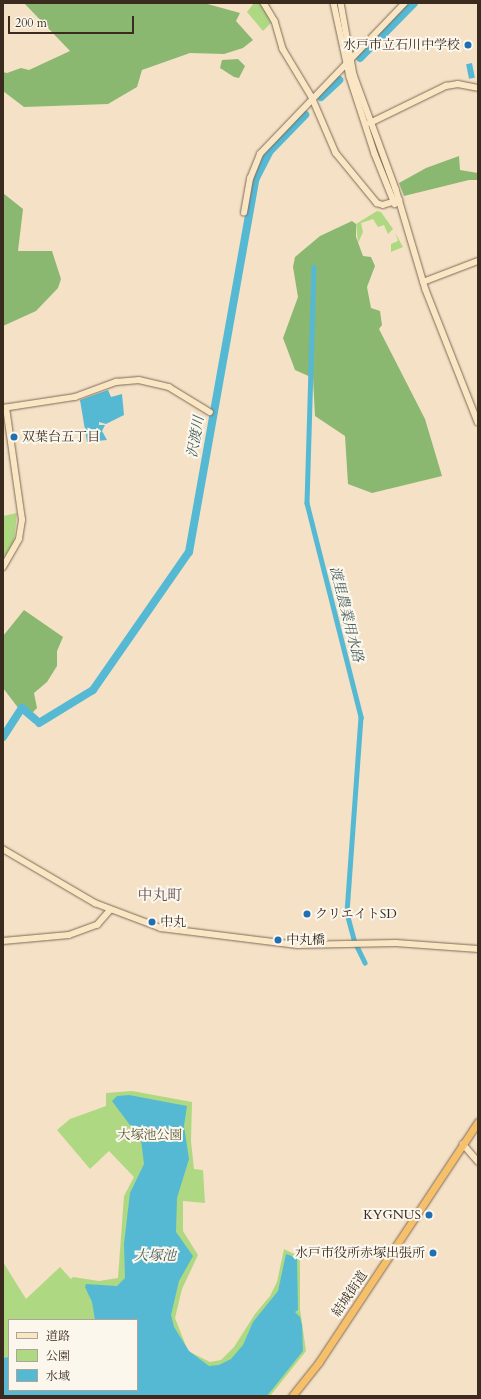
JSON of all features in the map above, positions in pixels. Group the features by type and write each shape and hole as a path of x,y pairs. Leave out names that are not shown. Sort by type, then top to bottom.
{"highway":[{"name":"結城街道","path":"292,1396 324,1355 478,1122"}],"street":[{"path":"264,3 275,21 283,49 312,98 324,129 343,164 377,203 383,205 397,201"},
{"path":"334,3 346,63 375,154 397,201"},
{"path":"341,3 352,56 352,70 402,215 423,282 478,422"},
{"path":"244,213 250,179 260,154 352,56 405,3"},
{"path":"370,123 446,86 465,84 478,88"},
{"path":"423,282 478,261"},
{"path":"3,567 19,539 22,520 4,408 75,397 116,382 139,380 169,387 210,412"},
{"path":"3,849 110,910 171,930 288,944 357,943 478,949"},
{"path":"3,941 69,935 97,925 110,910"},
{"path":"463,1144 478,1162"}],"green space":[{"path":"24,3 204,3 240,13 236,21 253,40 243,48 224,54 190,53 142,70 137,87 108,104 24,107 3,91 3,72 7,73 21,68 29,70 70,51"},
{"path":"254,3 259,3 266,11 271,23 263,31 247,12"},
{"path":"238,59 245,66 239,78 234,77 220,68 222,60"},
{"path":"459,156 460,170 478,173 478,180 469,180 404,196 399,183 426,168"},
{"path":"3,193 23,209 18,251 52,251 61,279 58,288 36,311 3,326"},
{"path":"377,211 381,212 393,229 388,234 384,225 378,227 373,219 361,223 363,232 358,243 356,224"},
{"path":"352,221 356,224 356,237 363,256 371,257 375,266 367,287 371,308 380,311 382,325 379,329 425,419 442,476 372,493 348,484 345,436 315,416 313,378 295,370 283,338 298,297 293,267 295,257 320,236"},
{"path":"395,233 403,247 391,252 391,244 398,241"},
{"path":"17,513 14,541 3,559 3,516"},
{"path":"24,610 63,637 57,651 57,666 47,682 34,693 37,708 31,714 23,705 19,709 3,688 3,636"},
{"name":"大塚池","path":"132,1091 192,1102 191,1141 194,1169 203,1170 205,1203 183,1201 183,1231 198,1255 182,1289 175,1318 188,1351 210,1362 221,1360 234,1347 255,1314 270,1296 277,1282 284,1249 300,1257 300,1309 306,1351 270,1396 3,1396 3,1262 26,1299 60,1267 71,1279 73,1277 99,1281 118,1278 124,1196 134,1177 109,1151 90,1169 57,1130 70,1119 106,1106 106,1093"}],"water":[{"path":"472,63 475,78 469,79 466,64"},
{"path":"108,390 111,397 122,394 124,415 106,424 99,422 99,425 105,425 102,431 107,440 87,442 80,400"},
{"name":"大塚池","path":"129,1095 187,1106 184,1126 189,1159 177,1198 176,1232 193,1256 179,1281 171,1315 174,1327 189,1351 209,1366 219,1365 231,1359 243,1345 253,1322 278,1291 286,1254 297,1258 298,1310 295,1312 300,1317 302,1325 303,1351 267,1396 3,1396 3,1358 8,1357 8,1391 138,1391 138,1319 95,1319 92,1302 85,1287 86,1284 117,1286 125,1278 124,1244 130,1193 144,1164 141,1140 112,1101 117,1096"}],"waterway":[{"name":"沢渡川","path":"360,58 414,3"},
{"name":"沢渡川","path":"321,97 339,80"},
{"name":"沢渡川","path":"39,723 93,690 189,552 255,180 269,152 305,115"},
{"name":"渡里農業用水路","path":"314,267 307,503 361,717 347,913 354,940 365,963"},
{"name":"沢渡川","path":"3,737 22,708 36,720"}],"place":[{"name":"水戸市立石川中学校","path":"468,45"},
{"name":"双葉台五丁目","path":"14,437"},
{"name":"クリエイトSD","path":"307,914"},
{"name":"中丸","path":"152,922"},
{"name":"中丸橋","path":"278,940"},
{"name":"KYGNUS","path":"429,1215"},
{"name":"水戸市役所赤塚出張所","path":"433,1253"}],"district":[{"name":"中丸町","path":"160,896"}],"park label":[{"name":"大塚池公園","path":"150,1135"}]}
